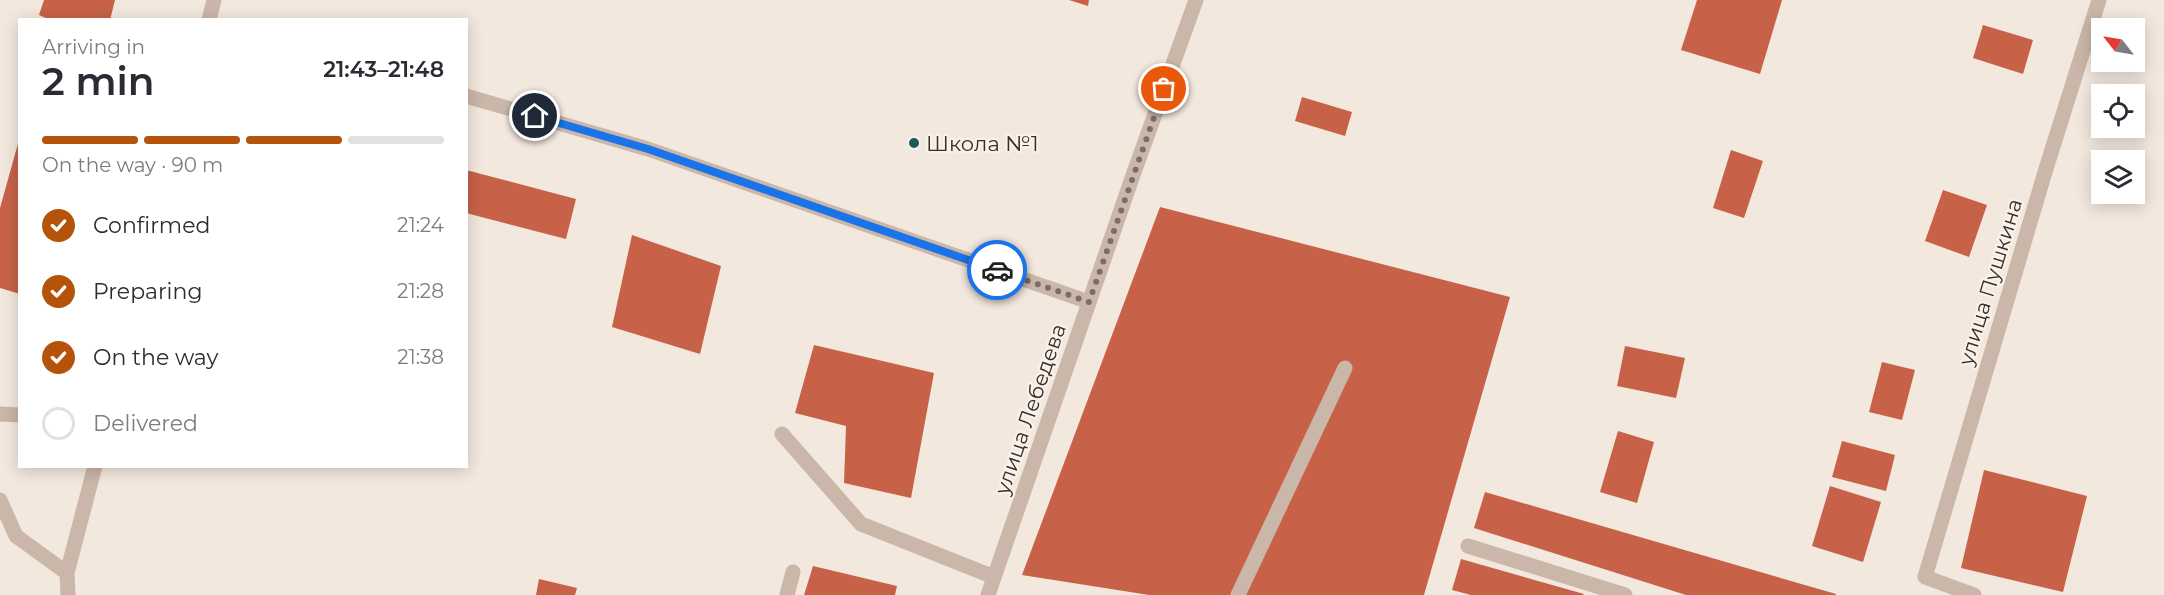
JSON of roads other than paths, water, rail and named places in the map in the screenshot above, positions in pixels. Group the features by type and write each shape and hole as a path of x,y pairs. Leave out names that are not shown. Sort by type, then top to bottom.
{"street":[{"path":"210,18 214,0"},
{"name":"улица Лебедева","path":"988,595 1196,0"},
{"name":"улица Пушкина","path":"1974,595 1925,577 2098,0"},
{"path":"468,97 648,149 1089,302"},
{"path":"1238,595 1345,368"},
{"path":"0,414 18,415"},
{"path":"782,434 861,524 994,577"},
{"path":"68,595 68,573 94,468"},
{"path":"0,500 16,536 68,573"},
{"path":"1468,546 1625,595"},
{"path":"787,595 794,572"}],"place":[{"name":"Школа №1","path":"914,143"}]}
